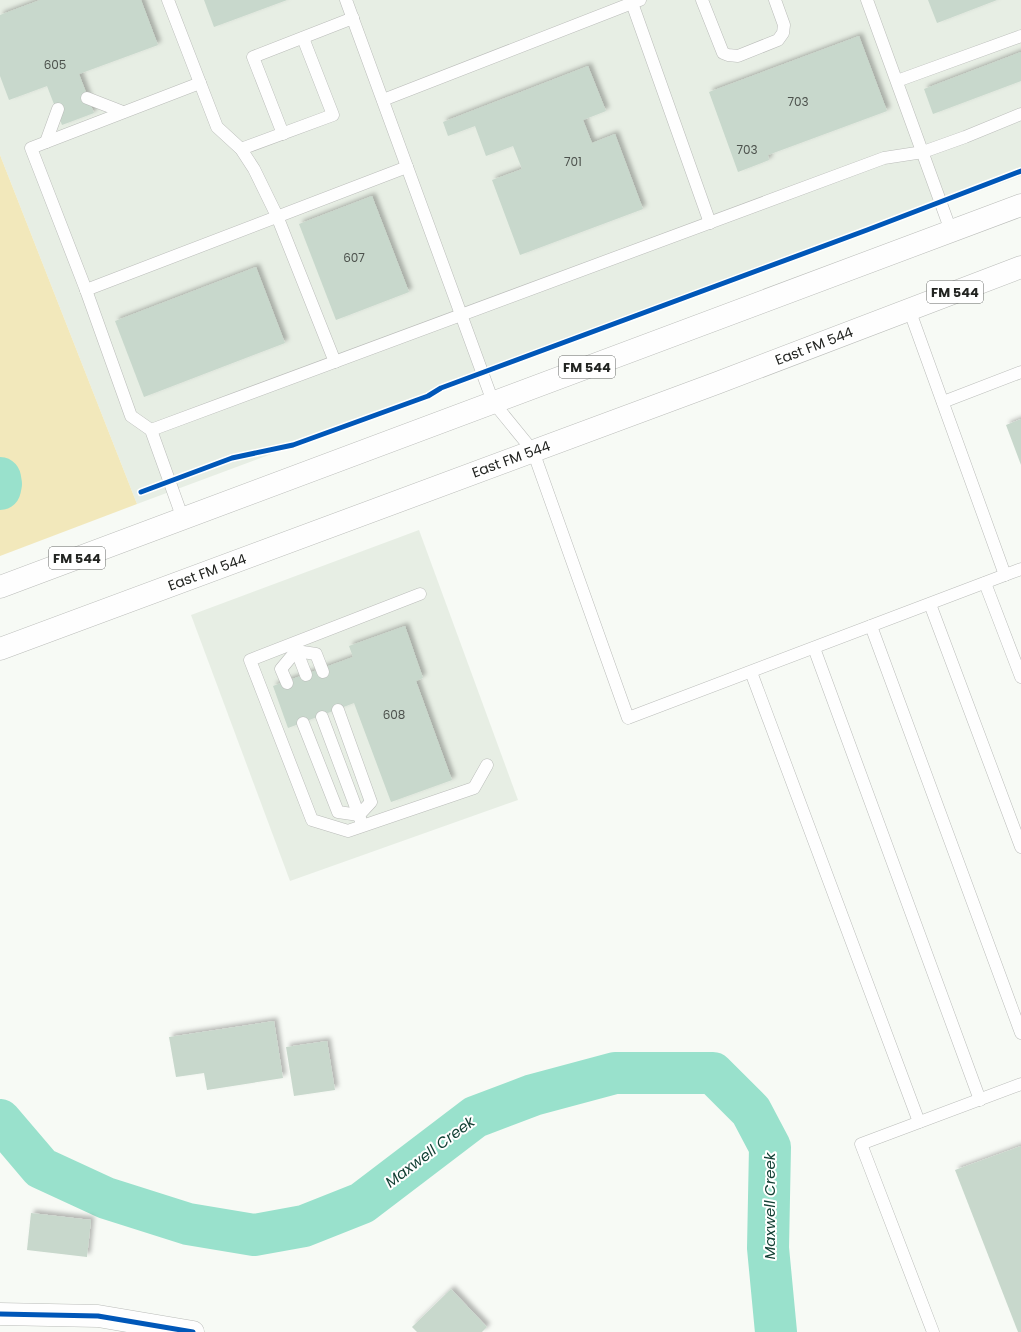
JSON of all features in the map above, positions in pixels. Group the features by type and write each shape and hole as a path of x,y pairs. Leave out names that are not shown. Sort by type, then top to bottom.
{"main road":[{"name":"FM 544","path":"0,587 1021,205"},
{"name":"East FM 544","path":"0,649 533,451 1021,267"},
{"path":"0,1314 98,1316 193,1332"}],"lane":[{"path":"168,0 217,127 241,149 254,169 278,216 335,362"},
{"path":"346,0 493,402 533,451 628,718 1021,570"},
{"path":"702,0 723,53 738,56 778,40 783,33 784,25 775,0"},
{"path":"867,0 952,231"},
{"path":"383,100 636,2 710,223"},
{"path":"283,134 253,57 353,18"},
{"path":"897,81 1021,36"},
{"path":"241,149 333,115 303,38"},
{"path":"183,519 151,430 131,416 86,290 31,148 200,83"},
{"path":"88,98 123,112"},
{"path":"46,142 58,109"},
{"path":"151,430 884,158 923,152 1021,114"},
{"path":"86,290 407,167"},
{"path":"909,309 965,461 1005,576"},
{"path":"943,402 1021,372"},
{"path":"985,583 1021,678"},
{"path":"420,594 295,647 250,660 312,820 348,831 361,821 474,788 487,765"},
{"path":"930,604 1021,847"},
{"path":"871,626 1021,1032"},
{"path":"295,647 316,654 323,672"},
{"path":"295,647 306,675"},
{"path":"287,683 281,669 295,647"},
{"path":"814,648 980,1100"},
{"path":"751,672 919,1122"},
{"path":"338,710 371,802 361,821"},
{"path":"322,717 361,821"},
{"path":"303,723 338,812 361,821"},
{"path":"933,1332 860,1144 1021,1084"}],"shaded area":[{"path":"0,0 1021,0 1021,176 137,504 0,155"},
{"path":"0,155 137,504 0,556"},
{"path":"419,530 518,800 290,881 191,615"}],"building":[{"path":"40,0 141,0 158,45 79,74 94,113 62,125 47,86 9,100 0,76 0,15"},
{"path":"204,0 287,0 214,27"},
{"path":"928,0 997,0 937,23"},
{"path":"859,36 887,111 768,155 769,160 738,172 709,92"},
{"path":"1021,52 1021,81 933,114 924,89"},
{"path":"588,66 606,111 583,120 592,143 615,134 643,209 520,255 492,180 522,169 513,146 486,156 475,126 448,136 443,122"},
{"path":"372,196 409,292 336,320 299,224"},
{"path":"256,267 285,343 144,397 115,321"},
{"path":"1021,419 1021,465 1006,425"},
{"path":"405,626 423,678 416,681 452,780 391,802 354,703 288,728 273,686 353,657 349,646"},
{"path":"274,1021 283,1078 207,1090 204,1073 176,1077 169,1037"},
{"path":"327,1041 335,1090 294,1096 286,1047"},
{"path":"1021,1146 1021,1332 1018,1332 955,1170"},
{"path":"31,1213 91,1220 87,1257 27,1250"},
{"path":"451,1289 487,1327 482,1332 417,1332 412,1327"}],"waterway":[{"name":"Maxwell Creek","path":"0,478 0,489"},
{"name":"Maxwell Creek","path":"0,1120 41,1168 106,1198 188,1224 254,1235 304,1226 362,1203 475,1117 533,1095 615,1073 713,1073 751,1111 770,1147 768,1248 776,1332"}],"cycle path":[{"path":"141,492 232,458 293,445 428,396 441,388 867,230 1021,171"},
{"path":"0,1314 98,1316 193,1332"}]}
